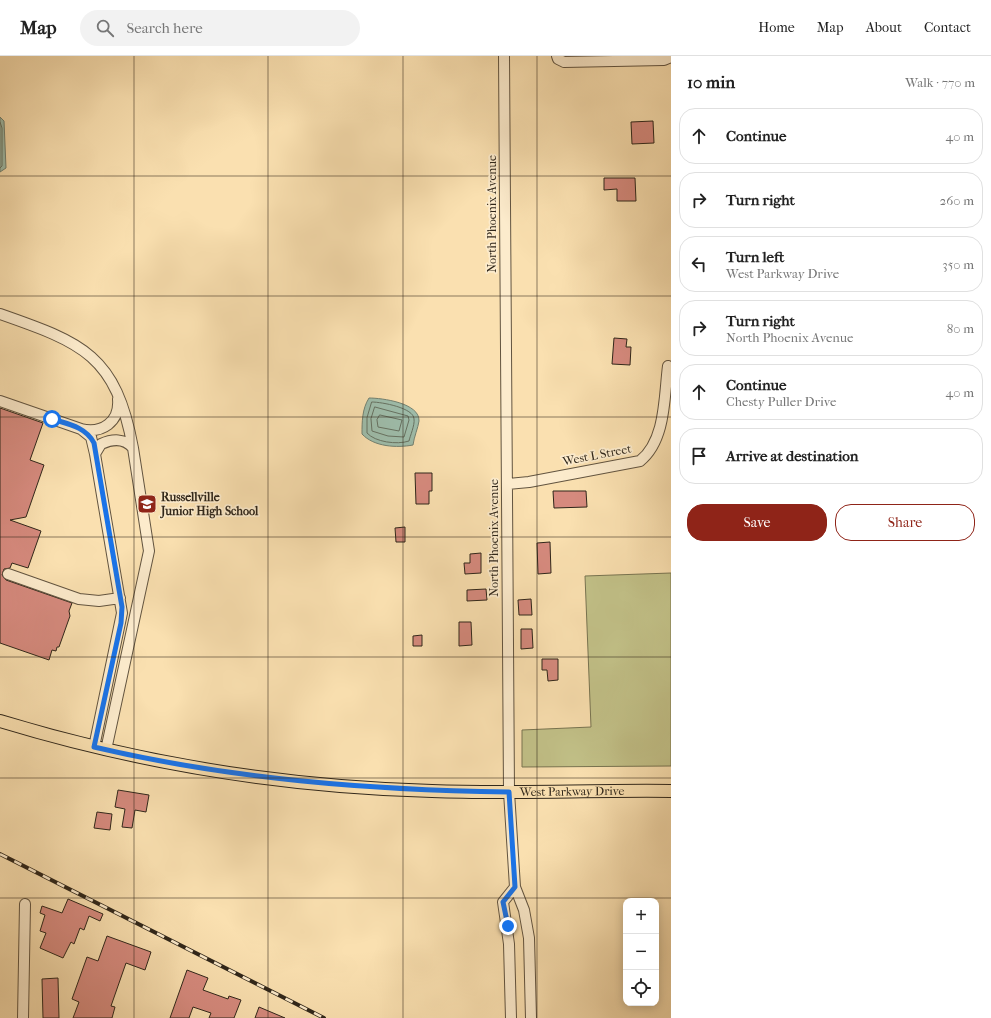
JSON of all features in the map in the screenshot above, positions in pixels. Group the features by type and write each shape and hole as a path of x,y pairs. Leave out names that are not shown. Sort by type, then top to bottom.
{"main road":[{"name":"West Parkway Drive","path":"0,721 106,750 200,769 342,786 409,790 509,792 671,791"}],"street":[{"name":"North Phoenix Avenue","path":"504,56 509,792 515,887 524,910 528,938 532,1018"},
{"path":"557,56 558,59 564,62 624,58 664,60 671,57"},
{"path":"0,314 54,333 86,352 102,368 118,396 127,419 149,551 106,750"},
{"name":"West L Street","path":"507,484 529,482 640,460 649,454 661,422 668,366"},
{"path":"0,401 81,429 92,431 104,428 112,422 117,412 118,396"},
{"path":"81,429 91,437 95,454 120,598 122,618 94,747"},
{"path":"95,454 101,444 112,441 122,440 132,448"},
{"path":"8,574 79,599 99,601 120,598"},
{"path":"511,1018 510,944 503,902 515,887"},
{"path":"23,1018 25,904"}],"shaded area":[{"path":"671,573 671,766 522,767 522,730 591,727 585,576"}],"water":[{"path":"0,117 4,121 6,168 0,172"},
{"path":"369,398 399,403 407,406 418,415 419,421 413,445 386,446 373,442 362,434 362,420"}],"building":[{"path":"653,121 654,143 632,144 631,122"},
{"path":"604,178 635,178 636,201 617,201 617,189 604,190"},
{"path":"614,338 627,339 626,347 631,347 630,365 612,364"},
{"path":"0,408 43,423 30,460 44,465 26,517 10,520 41,531 28,568 12,563 10,568 4,569 2,575 6,580 72,603 69,611 70,616 59,647 57,647 56,651 52,650 49,660 0,643"},
{"path":"415,473 432,473 432,491 429,491 429,504 416,504"},
{"path":"553,491 586,491 587,507 554,508"},
{"path":"405,527 405,542 396,542 395,528"},
{"path":"550,542 551,573 538,574 537,543"},
{"path":"481,553 481,573 465,574 464,563 470,563 470,554"},
{"path":"486,589 487,600 467,601 467,590"},
{"path":"531,599 532,615 519,615 518,600"},
{"path":"459,622 471,622 472,645 459,646"},
{"path":"521,629 532,629 533,648 521,649"},
{"path":"422,635 422,646 413,646 413,636"},
{"path":"542,659 558,659 558,680 548,681 547,670 542,670"},
{"path":"118,790 149,795 146,812 135,810 132,828 122,827 125,809 115,807"},
{"path":"97,812 112,814 110,830 94,828"},
{"path":"68,899 103,914 100,921 89,916 84,930 80,928 74,944 71,942 63,958 40,948 46,933 40,931 45,915 40,913 42,906 62,913"},
{"path":"107,936 151,952 145,970 126,963 111,1006 115,1007 112,1018 73,1018 79,1002 72,999 87,957 98,961"},
{"path":"187,970 208,978 203,990 228,999 229,996 241,1000 234,1018 209,1018 211,1013 193,1007 189,1018 170,1018"},
{"path":"58,978 59,1018 43,1018 42,979"},
{"path":"259,1007 285,1018 255,1018"}],"railway":[{"path":"0,854 324,1018"}],"place":[{"name":"Russellville Junior High School","path":"147,504"}],"route":[{"path":"52,419 81,429 91,437 94,443 95,457 122,607 122,618 94,747 200,769 267,779 342,786 432,791 509,792 515,887 503,902 508,926"}]}
